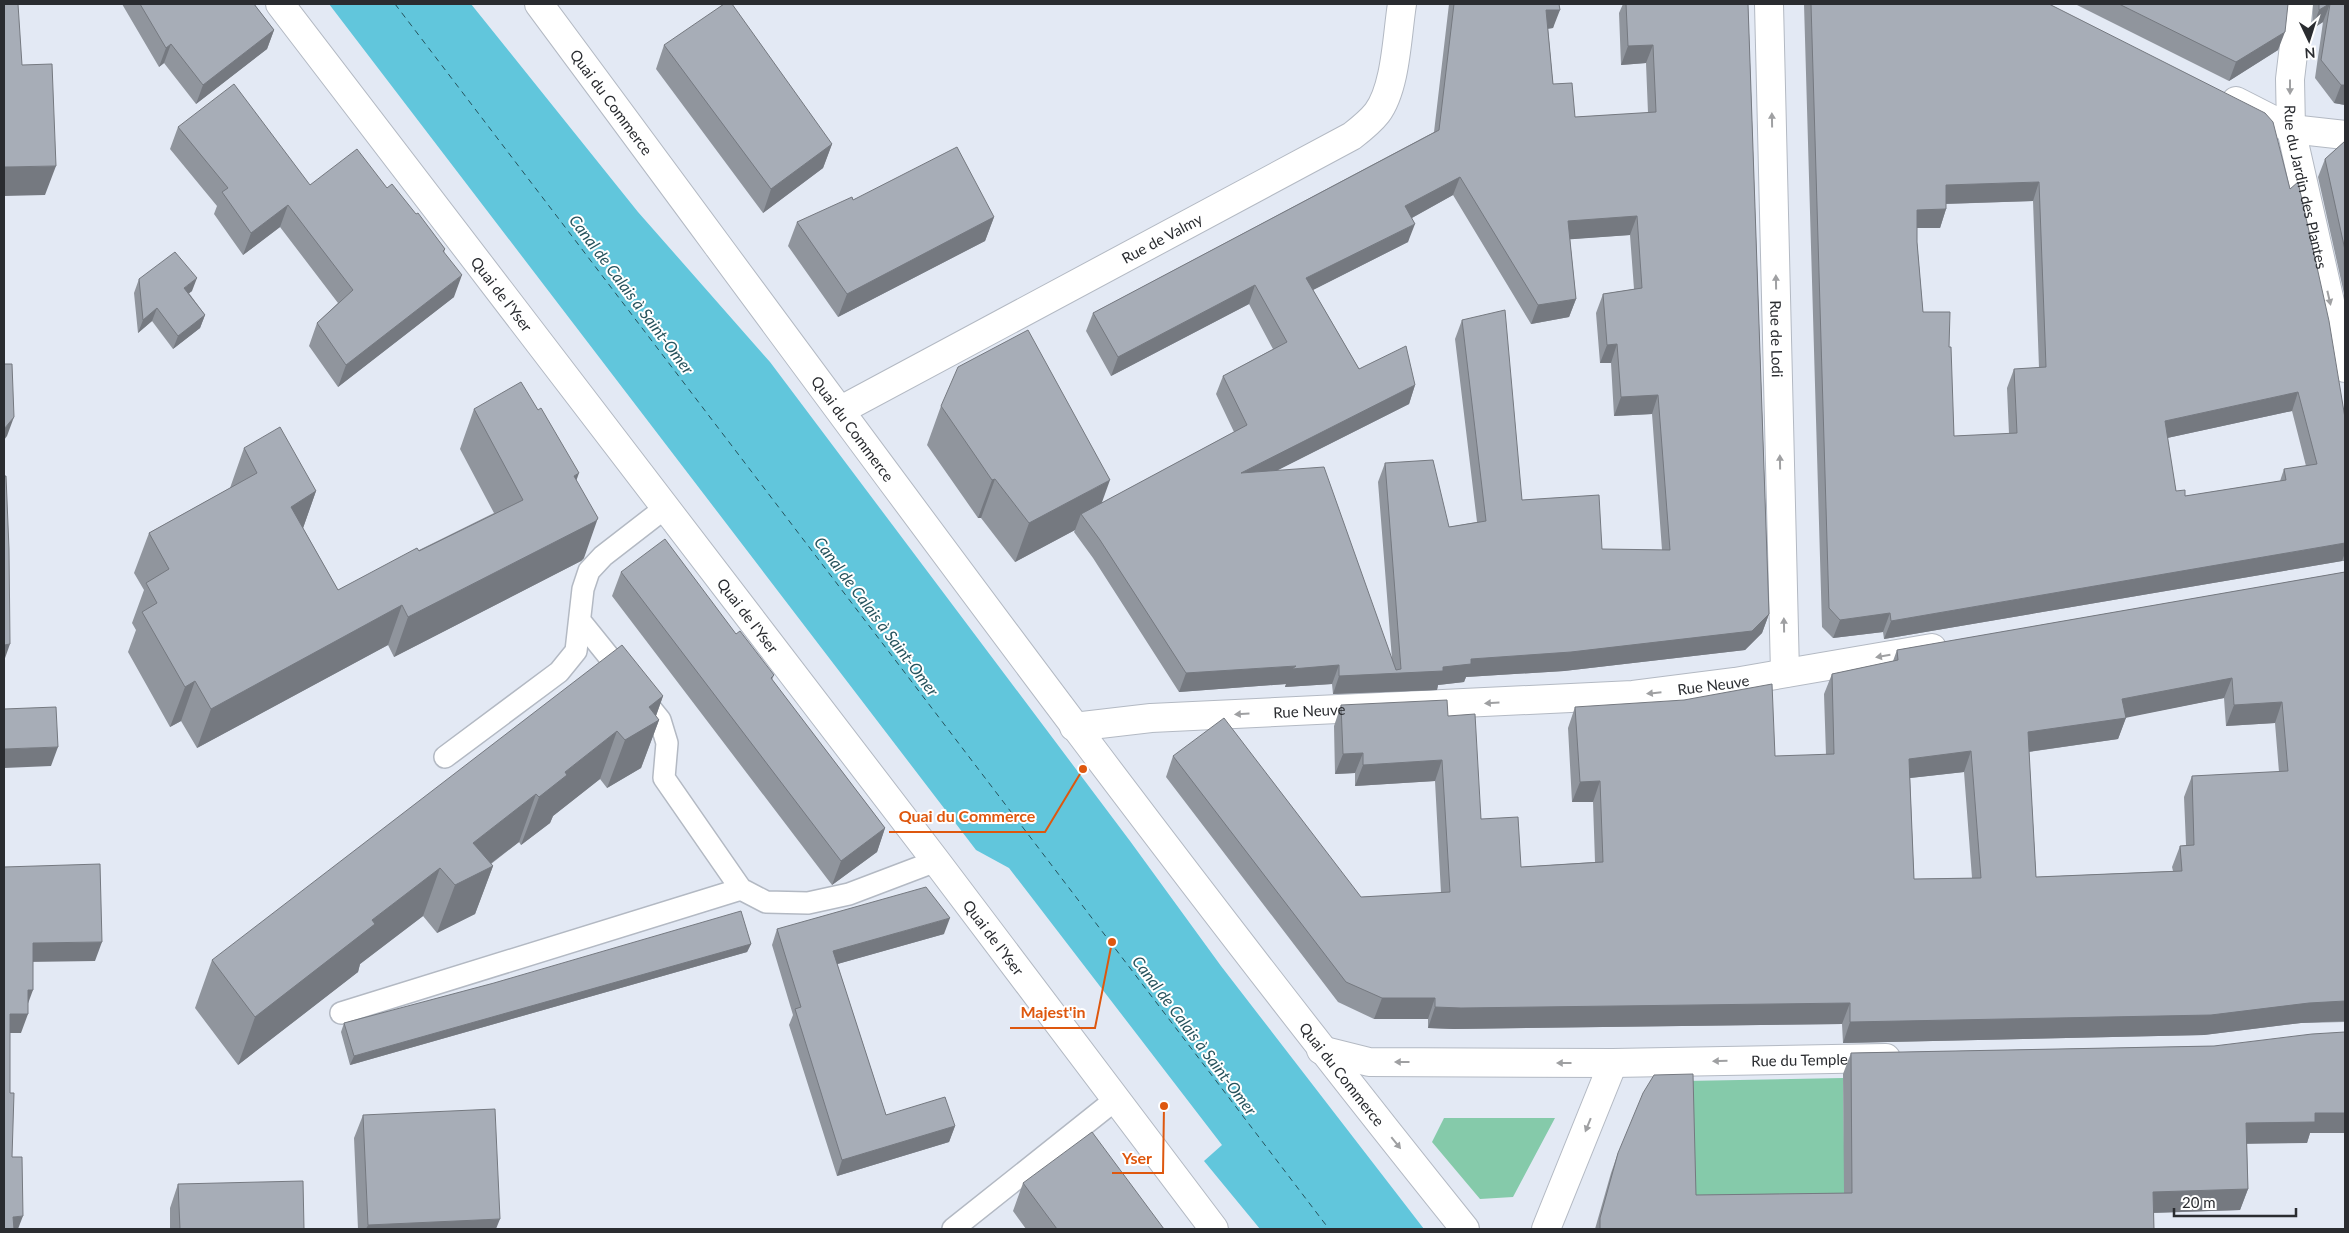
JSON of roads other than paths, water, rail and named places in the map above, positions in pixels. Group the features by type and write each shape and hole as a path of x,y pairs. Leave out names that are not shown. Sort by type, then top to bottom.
{"street":[{"name":"Quai de l'Yser","path":"280,4 936,861 1214,1229"},
{"name":"Quai du Commerce","path":"539,4 1074,727 1321,1050 1465,1229"},
{"name":"Rue de Valmy","path":"841,410 1352,136 1368,124 1378,112 1385,98 1390,82 1402,4"},
{"name":"Rue de Lodi","path":"1769,4 1785,673"},
{"name":"Rue du Jardin des Plantes","path":"2299,4 2290,79 2291,129 2345,368"},
{"path":"2213,90 2291,129 2345,135"},
{"name":"Rue Neuve","path":"1074,727 1151,718 1589,699 1688,689 1952,644"},
{"name":"Rue du Temple","path":"1321,1050 1369,1062 1613,1063 1907,1057"},
{"path":"1546,1229 1613,1063"}],"lane":[{"path":"445,757 559,672 576,651 583,589 589,572 603,556 665,508"},
{"path":"580,622 660,720 667,743 664,778 741,889 766,902 808,904 850,894 936,861"},
{"path":"341,1013 741,889"},
{"path":"953,1229 1115,1100"}],"water":[{"name":"Canal de Calais à Saint-Omer","path":"329,4 471,4 638,212 770,362 1130,841 1221,966 1424,1229 1260,1229 1204,1161 1222,1145 1009,868 976,850"}],"place":[{"name":"Quai du Commerce","path":"1083,769"},
{"name":"Majest'in","path":"1112,942"},
{"name":"Yser","path":"1164,1106"}]}
